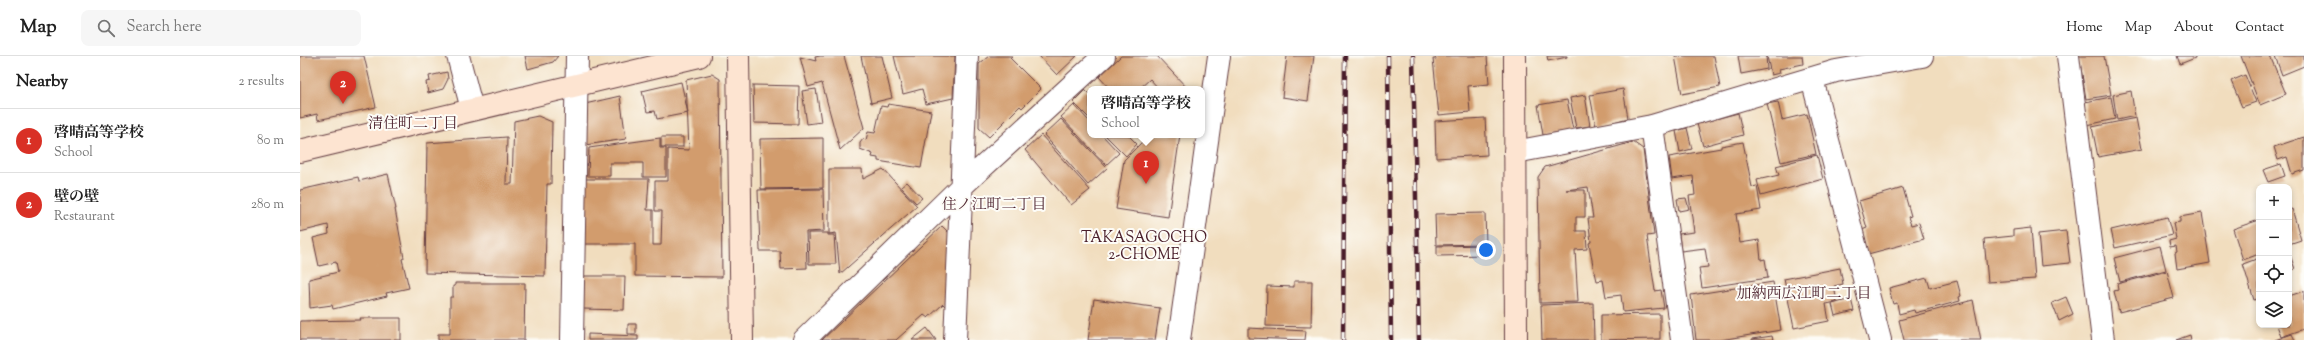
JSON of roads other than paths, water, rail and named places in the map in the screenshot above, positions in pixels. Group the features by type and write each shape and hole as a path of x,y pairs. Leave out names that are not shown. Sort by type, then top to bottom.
{"street":[{"path":"458,56 472,109"},
{"path":"572,340 576,56"},
{"path":"300,151 699,56"},
{"path":"738,56 742,340"},
{"path":"955,340 967,56"},
{"path":"804,340 962,186 1104,56"},
{"path":"1179,340 1219,56"},
{"path":"1515,56 1516,340"},
{"path":"1515,152 1652,126 1836,71 1922,56"},
{"path":"2068,56 2103,340"},
{"path":"1812,79 1880,340"},
{"path":"1652,126 1682,340"}],"railway":[{"path":"1343,340 1345,56"},
{"path":"1388,56 1391,340"},
{"path":"1413,56 1419,340"}],"place":[{"name":"壁の壁","path":"343,104"},
{"name":"啓晴高等学校","path":"1146,184"}],"district":[{"name":"清住町二丁目","path":"413,124"},
{"name":"住ノ江町二丁目","path":"994,205"},
{"name":"TAKASAGOCHO 2-CHOME","path":"1144,246"},
{"name":"加納西広江町二丁目","path":"1804,294"}]}
